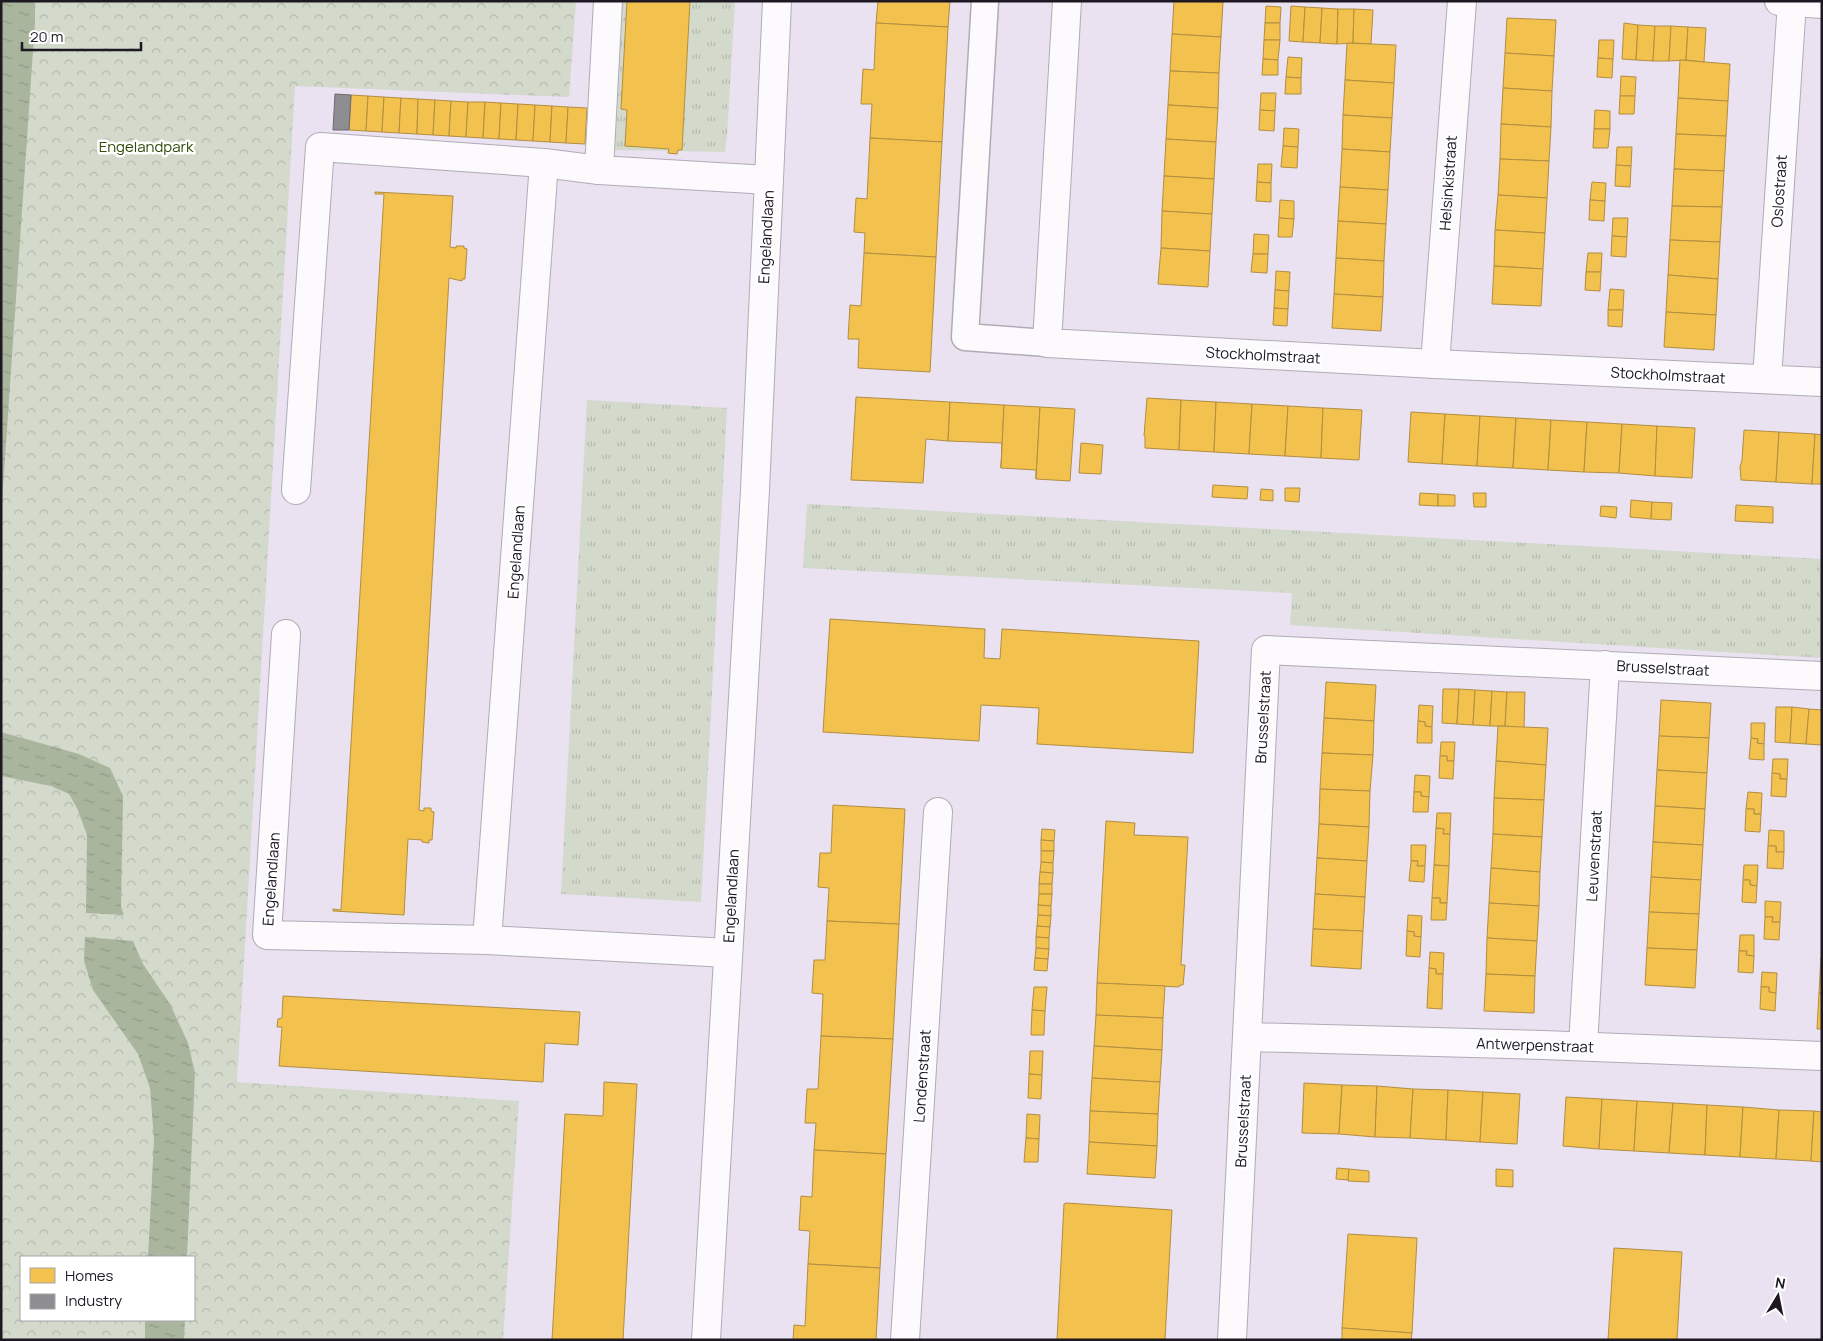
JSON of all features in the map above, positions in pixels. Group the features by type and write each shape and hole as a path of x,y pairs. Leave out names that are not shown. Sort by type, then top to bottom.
{"street":[{"path":"598,170 608,1"},
{"name":"Engelandlaan","path":"706,1340 755,490 777,1"},
{"path":"985,1 965,337 1047,343 1067,1"},
{"name":"Helsinkistraat","path":"1435,364 1462,1"},
{"path":"1785,2 1822,4"},
{"name":"Oslostraat","path":"1767,379 1785,2"},
{"name":"Engelandlaan","path":"296,490 320,147 544,163 598,170 769,180"},
{"name":"Engelandlaan","path":"487,940 544,163"},
{"name":"Stockholmstraat","path":"1047,343 1822,382"},
{"name":"Engelandlaan","path":"286,634 267,935 487,940 728,953"},
{"name":"Brusselstraat","path":"1232,1340 1266,650 1822,676"},
{"name":"Leuvenstraat","path":"1583,1046 1605,665"},
{"name":"Londenstraat","path":"905,1340 938,812"},
{"name":"Antwerpenstraat","path":"1248,1037 1583,1046 1822,1056"}],"green space":[{"name":"Engelandpark","path":"1,1 576,1 569,97 295,86 237,1082 519,1101 503,1340 1,1340"},
{"path":"622,1 735,1 725,152 613,150"},
{"path":"587,400 727,408 701,902 561,894"},
{"path":"807,504 1822,559 1822,658 1290,625 1292,593 803,568"}],"water":[{"path":"1,1 35,1 35,22 1,516"},
{"path":"1,732 79,754 110,768 123,796 121,907 124,915 86,913 87,835 77,808 69,794 51,786 1,776"},
{"path":"85,937 133,941 143,964 170,1004 188,1043 195,1073 187,1256 148,1256 154,1140 150,1088 138,1054 93,990 84,961"},
{"path":"145,1321 185,1321 184,1340 145,1340"}],"building: Homes":[{"path":"627,1 690,1 682,150 678,150 677,154 668,153 669,149 625,146 627,110 621,109"},
{"path":"878,1 950,1 948,27 876,23"},
{"path":"1174,1 1223,2 1221,37 1172,34"},
{"path":"1266,6 1281,7 1280,23 1265,23"},
{"path":"1291,6 1305,7 1303,42 1289,41"},
{"path":"1305,7 1322,8 1320,43 1303,42"},
{"path":"1322,8 1338,9 1337,44 1320,43"},
{"path":"1338,9 1354,9 1353,43 1337,44"},
{"path":"1354,9 1373,10 1371,44 1353,43"},
{"path":"1507,18 1556,20 1554,56 1505,53"},
{"path":"876,23 948,27 942,142 870,138 872,104 861,104 863,69 874,70"},
{"path":"1265,23 1280,23 1280,40 1264,40"},
{"path":"1624,23 1638,25 1636,60 1622,59"},
{"path":"1638,25 1655,26 1653,61 1636,60"},
{"path":"1655,26 1671,26 1669,61 1653,61"},
{"path":"1671,26 1688,27 1686,60 1669,61"},
{"path":"1688,27 1706,28 1704,62 1686,60"},
{"path":"1172,34 1221,37 1219,73 1170,71"},
{"path":"1264,40 1280,40 1278,60 1263,59"},
{"path":"1599,40 1614,40 1613,59 1598,58"},
{"path":"1347,43 1396,45 1394,83 1345,80"},
{"path":"1505,53 1554,56 1552,91 1503,88"},
{"path":"1288,57 1302,58 1301,78 1286,77"},
{"path":"1598,58 1613,59 1612,78 1597,77"},
{"path":"1263,59 1278,60 1278,75 1262,75"},
{"path":"1680,60 1730,64 1728,101 1678,98"},
{"path":"1170,71 1219,73 1218,108 1168,105"},
{"path":"1621,76 1636,77 1635,96 1620,96"},
{"path":"1286,77 1301,78 1301,94 1285,94"},
{"path":"1345,80 1394,83 1392,118 1343,115"},
{"path":"1503,88 1552,91 1551,127 1501,124"},
{"path":"1261,93 1276,93 1275,111 1260,110"},
{"path":"351,95 368,96 366,131 349,130"},
{"path":"368,96 384,97 382,132 366,131"},
{"path":"1620,96 1635,96 1634,114 1619,114"},
{"path":"384,97 401,98 399,133 382,132"},
{"path":"401,98 418,99 417,134 399,133"},
{"path":"1678,98 1728,101 1726,136 1676,134"},
{"path":"418,99 435,100 433,135 417,134"},
{"path":"435,100 451,101 449,136 433,135"},
{"path":"451,101 468,102 466,137 449,136"},
{"path":"468,102 485,102 483,138 466,137"},
{"path":"485,102 501,103 499,139 483,138"},
{"path":"501,103 518,104 516,140 499,139"},
{"path":"518,104 535,105 533,141 516,140"},
{"path":"535,105 552,106 550,142 533,141"},
{"path":"1168,105 1218,108 1216,142 1166,139"},
{"path":"552,106 568,107 566,143 550,142"},
{"path":"568,107 587,108 585,144 566,143"},
{"path":"1260,110 1275,111 1274,131 1259,130"},
{"path":"1595,110 1610,111 1610,129 1594,129"},
{"path":"1343,115 1392,118 1390,152 1342,149"},
{"path":"1501,124 1551,127 1549,161 1500,159"},
{"path":"1284,128 1299,129 1298,147 1283,146"},
{"path":"1594,129 1610,129 1608,148 1593,148"},
{"path":"1676,134 1726,136 1724,171 1674,169"},
{"path":"870,138 942,142 936,257 864,253 865,233 854,232 856,198 867,199"},
{"path":"1166,139 1216,142 1214,179 1164,176"},
{"path":"1283,146 1298,147 1297,168 1281,167"},
{"path":"1617,147 1632,147 1631,166 1616,165"},
{"path":"1342,149 1390,152 1388,190 1340,187"},
{"path":"1500,159 1549,161 1547,198 1498,195"},
{"path":"1258,164 1272,164 1271,183 1257,182"},
{"path":"1616,165 1631,166 1630,187 1615,186"},
{"path":"1674,169 1724,171 1722,207 1672,206"},
{"path":"1164,176 1214,179 1212,214 1162,211"},
{"path":"1257,182 1271,183 1271,202 1256,201"},
{"path":"1592,182 1606,183 1605,201 1590,200"},
{"path":"1340,187 1388,190 1386,224 1338,221"},
{"path":"375,192 453,196 450,247 464,246 467,249 465,279 462,279 462,281 449,278 419,810 424,811 424,808 431,808 431,811 434,812 432,840 429,840 429,843 422,842 422,840 408,839 404,915 333,911 333,909 341,910 384,194 375,194"},
{"path":"1498,195 1547,198 1545,233 1495,230"},
{"path":"1280,200 1294,201 1294,219 1279,218"},
{"path":"1590,200 1605,201 1604,221 1589,220"},
{"path":"1672,206 1722,207 1720,242 1670,240"},
{"path":"1162,211 1212,214 1210,251 1161,248"},
{"path":"1279,218 1294,219 1292,237 1278,237"},
{"path":"1613,218 1628,218 1627,237 1612,236"},
{"path":"1338,221 1386,224 1384,261 1336,258"},
{"path":"1495,230 1545,233 1543,269 1494,266"},
{"path":"1254,234 1269,235 1268,254 1253,254"},
{"path":"1612,236 1627,237 1626,257 1611,256"},
{"path":"1670,240 1720,242 1718,279 1668,275"},
{"path":"1161,248 1210,251 1208,287 1158,284"},
{"path":"864,253 936,257 930,372 858,368 859,339 848,339 850,305 861,306"},
{"path":"1588,253 1602,253 1601,272 1586,272"},
{"path":"1253,254 1268,254 1267,273 1251,272"},
{"path":"1336,258 1384,261 1383,297 1334,294"},
{"path":"1494,266 1543,269 1541,306 1492,304"},
{"path":"1276,271 1290,272 1289,291 1275,290"},
{"path":"1586,272 1601,272 1600,291 1585,290"},
{"path":"1668,275 1718,279 1716,315 1666,312"},
{"path":"1610,289 1624,290 1623,310 1608,310"},
{"path":"1275,290 1289,291 1288,309 1274,308"},
{"path":"1334,294 1383,297 1381,331 1332,328"},
{"path":"1274,308 1288,309 1287,326 1273,325"},
{"path":"1608,310 1623,310 1622,327 1608,326"},
{"path":"1666,312 1716,315 1714,350 1664,347"},
{"path":"856,397 950,402 948,441 926,439 923,483 851,480"},
{"path":"1147,398 1181,400 1179,450 1145,448"},
{"path":"1181,400 1216,402 1214,452 1179,450"},
{"path":"950,402 1004,405 1001,468 1002,443 948,441"},
{"path":"1216,402 1252,404 1249,454 1214,452"},
{"path":"1252,404 1288,406 1285,456 1249,454"},
{"path":"1004,405 1040,407 1036,479 1036,470 1001,468"},
{"path":"1288,406 1323,408 1321,458 1285,456"},
{"path":"1040,407 1075,409 1070,481 1036,479"},
{"path":"1323,408 1362,410 1359,460 1321,458"},
{"path":"1411,412 1445,414 1442,464 1408,462"},
{"path":"1445,414 1480,416 1477,466 1442,464"},
{"path":"1480,416 1516,418 1513,468 1477,466"},
{"path":"1516,418 1551,420 1548,470 1513,468"},
{"path":"1551,420 1587,422 1584,472 1548,470"},
{"path":"1587,422 1622,424 1619,473 1584,472"},
{"path":"1622,424 1657,426 1655,476 1619,473"},
{"path":"1657,426 1695,428 1692,478 1655,476"},
{"path":"1744,430 1779,432 1776,482 1741,480 1740,467"},
{"path":"1779,432 1815,434 1812,484 1776,482"},
{"path":"1815,434 1822,435 1822,484 1812,484"},
{"path":"1081,443 1103,445 1101,474 1079,473"},
{"path":"1213,485 1248,487 1247,499 1212,497"},
{"path":"1285,488 1300,488 1299,502 1285,501"},
{"path":"1261,489 1273,490 1273,501 1260,500"},
{"path":"1420,493 1438,494 1438,506 1419,505"},
{"path":"1473,493 1486,493 1486,507 1474,507"},
{"path":"1438,494 1455,495 1455,506 1438,506"},
{"path":"1631,500 1652,502 1651,519 1630,517"},
{"path":"1652,502 1672,503 1671,520 1651,519"},
{"path":"1736,505 1773,507 1773,523 1735,521"},
{"path":"1601,506 1617,507 1616,518 1600,516"},
{"path":"830,619 985,629 984,658 1000,659 1002,629 1199,641 1193,753 1037,744 1039,708 981,705 979,741 823,732"},
{"path":"1326,682 1376,685 1374,721 1324,718"},
{"path":"1443,689 1459,689 1457,724 1442,723"},
{"path":"1459,689 1475,690 1473,725 1457,724"},
{"path":"1475,690 1492,691 1490,726 1473,725"},
{"path":"1492,691 1507,692 1505,726 1490,726"},
{"path":"1507,692 1525,692 1524,728 1505,726"},
{"path":"1661,700 1711,703 1709,738 1659,736"},
{"path":"1419,705 1433,706 1432,727 1425,726 1425,722 1418,721"},
{"path":"1776,707 1792,707 1790,743 1775,742"},
{"path":"1792,707 1809,709 1806,744 1790,743"},
{"path":"1809,709 1822,710 1822,745 1806,744"},
{"path":"1324,718 1374,721 1373,755 1322,753"},
{"path":"1418,721 1425,722 1425,726 1432,727 1432,743 1417,743"},
{"path":"1751,723 1765,723 1764,744 1757,743 1758,739 1751,738"},
{"path":"1498,726 1548,728 1546,765 1496,761"},
{"path":"1659,736 1709,738 1707,773 1657,770"},
{"path":"1751,738 1758,739 1757,743 1764,744 1764,760 1749,759"},
{"path":"1441,742 1455,742 1454,761 1447,761 1447,756 1440,756"},
{"path":"1322,753 1373,755 1370,791 1320,789"},
{"path":"1440,756 1447,756 1447,761 1454,761 1453,779 1439,778"},
{"path":"1773,759 1788,759 1787,779 1780,779 1780,774 1772,773"},
{"path":"1496,761 1546,765 1544,800 1494,798"},
{"path":"1657,770 1707,773 1705,809 1655,806"},
{"path":"1772,773 1780,774 1780,779 1787,779 1786,797 1771,796"},
{"path":"1415,775 1430,776 1429,797 1421,796 1421,792 1414,792"},
{"path":"1320,789 1370,791 1369,827 1319,824"},
{"path":"1414,792 1421,792 1421,796 1429,797 1428,812 1413,812"},
{"path":"1748,792 1762,793 1761,814 1754,814 1754,809 1746,809"},
{"path":"1494,798 1544,800 1542,837 1493,834"},
{"path":"833,805 905,809 899,924 827,921 829,888 818,887 820,853 831,853"},
{"path":"1655,806 1705,809 1703,845 1653,842"},
{"path":"1746,809 1754,809 1754,814 1761,814 1760,832 1745,831"},
{"path":"1437,813 1451,813 1450,834 1443,834 1444,829 1436,828"},
{"path":"1106,821 1135,823 1134,835 1188,837 1181,965 1185,965 1183,985 1179,987 1097,983"},
{"path":"1319,824 1369,827 1367,861 1317,858"},
{"path":"1436,828 1444,829 1443,834 1450,834 1449,866 1434,865"},
{"path":"1042,829 1055,830 1054,841 1041,840"},
{"path":"1769,830 1784,831 1784,852 1776,852 1776,846 1768,846"},
{"path":"1493,834 1542,837 1540,872 1491,868"},
{"path":"1041,840 1054,841 1054,851 1041,851"},
{"path":"1653,842 1703,845 1701,880 1651,877"},
{"path":"1411,845 1426,845 1425,866 1417,866 1418,861 1411,861"},
{"path":"1768,846 1776,846 1776,852 1784,852 1783,869 1767,868"},
{"path":"1041,851 1054,851 1053,863 1041,862"},
{"path":"1317,858 1367,861 1365,897 1315,894"},
{"path":"1411,861 1418,861 1417,866 1425,866 1424,882 1409,881"},
{"path":"1041,862 1053,863 1053,873 1040,872"},
{"path":"1434,865 1449,866 1447,903 1440,903 1440,898 1432,898"},
{"path":"1744,865 1758,865 1757,886 1750,885 1750,880 1743,880"},
{"path":"1491,868 1540,872 1539,906 1489,903"},
{"path":"1040,872 1053,873 1052,884 1039,884"},
{"path":"1651,877 1701,880 1699,914 1649,912"},
{"path":"1743,880 1750,880 1750,885 1757,886 1756,903 1742,902"},
{"path":"1039,884 1052,884 1052,894 1039,894"},
{"path":"1039,894 1052,894 1051,906 1038,905"},
{"path":"1315,894 1365,897 1363,931 1313,929"},
{"path":"1432,898 1440,898 1440,903 1447,903 1446,920 1431,920"},
{"path":"1765,901 1781,902 1780,922 1772,922 1773,917 1765,917"},
{"path":"1489,903 1539,906 1537,941 1487,938"},
{"path":"1038,905 1051,906 1051,916 1038,915"},
{"path":"1649,912 1699,914 1697,950 1647,948"},
{"path":"1038,915 1051,916 1050,927 1037,926"},
{"path":"1408,915 1422,916 1421,937 1414,936 1414,932 1407,931"},
{"path":"1765,917 1773,917 1772,922 1780,922 1779,940 1764,939"},
{"path":"827,921 899,924 893,1039 821,1036 823,994 812,993 814,960 825,960"},
{"path":"1037,926 1050,927 1049,938 1036,937"},
{"path":"1313,929 1363,931 1361,969 1311,966"},
{"path":"1407,931 1414,932 1414,936 1421,937 1420,957 1406,956"},
{"path":"1740,935 1754,935 1754,956 1746,955 1747,951 1739,951"},
{"path":"1036,937 1049,938 1049,949 1036,948"},
{"path":"1487,938 1537,941 1535,976 1486,974"},
{"path":"1036,948 1049,949 1048,959 1035,958"},
{"path":"1647,948 1697,950 1695,988 1645,985"},
{"path":"1739,951 1747,951 1746,955 1754,956 1753,973 1738,972"},
{"path":"1430,952 1444,953 1443,974 1436,974 1436,969 1429,968"},
{"path":"1821,957 1822,993 1819,993"},
{"path":"1035,958 1048,959 1047,971 1034,970"},
{"path":"1429,968 1436,969 1436,974 1443,974 1442,1009 1427,1008"},
{"path":"1762,972 1777,973 1776,993 1769,992 1769,987 1761,987"},
{"path":"1486,974 1535,976 1534,1013 1484,1011"},
{"path":"1097,983 1165,986 1163,1018 1096,1015"},
{"path":"1034,987 1047,987 1045,1011 1032,1010"},
{"path":"1761,987 1769,987 1769,992 1776,993 1775,1011 1760,1009"},
{"path":"1819,993 1822,993 1822,1029 1817,1029"},
{"path":"283,996 580,1012 578,1045 545,1043 543,1082 279,1066 282,1027 277,1027 278,1019 282,1018"},
{"path":"1032,1010 1045,1011 1044,1035 1031,1035"},
{"path":"1096,1015 1163,1018 1162,1050 1094,1046"},
{"path":"821,1036 893,1039 886,1154 814,1150 816,1123 805,1123 807,1089 818,1089"},
{"path":"1094,1046 1162,1050 1160,1082 1092,1078"},
{"path":"1030,1051 1043,1051 1042,1075 1029,1074"},
{"path":"1029,1074 1042,1075 1041,1099 1028,1098"},
{"path":"1092,1078 1160,1082 1158,1114 1090,1111"},
{"path":"604,1082 637,1084 623,1340 552,1340 565,1114 603,1116"},
{"path":"1304,1083 1342,1085 1339,1134 1302,1133"},
{"path":"1342,1085 1377,1086 1375,1137 1339,1134"},
{"path":"1377,1086 1413,1089 1410,1138 1375,1137"},
{"path":"1413,1089 1448,1090 1446,1140 1410,1138"},
{"path":"1448,1090 1483,1092 1480,1142 1446,1140"},
{"path":"1483,1092 1520,1094 1517,1144 1480,1142"},
{"path":"1566,1097 1602,1099 1599,1149 1563,1146"},
{"path":"1602,1099 1637,1101 1634,1151 1599,1149"},
{"path":"1637,1101 1673,1103 1669,1153 1634,1151"},
{"path":"1673,1103 1707,1105 1705,1155 1669,1153"},
{"path":"1707,1105 1743,1107 1740,1157 1705,1155"},
{"path":"1743,1107 1779,1110 1776,1159 1740,1157"},
{"path":"1779,1110 1814,1111 1811,1161 1776,1159"},
{"path":"1090,1111 1158,1114 1157,1146 1089,1142"},
{"path":"1814,1111 1822,1112 1822,1162 1811,1161"},
{"path":"1027,1114 1040,1115 1039,1139 1026,1138"},
{"path":"1026,1138 1039,1139 1038,1162 1024,1162"},
{"path":"1089,1142 1157,1146 1155,1178 1087,1174"},
{"path":"814,1150 886,1154 880,1268 808,1264 810,1231 799,1230 801,1196 812,1197"},
{"path":"1337,1168 1349,1169 1349,1180 1336,1179"},
{"path":"1349,1169 1369,1171 1369,1182 1348,1181"},
{"path":"1496,1169 1513,1170 1513,1187 1496,1186"},
{"path":"1064,1204 1172,1210 1165,1340 1057,1340"},
{"path":"1348,1234 1417,1238 1412,1333 1342,1328"},
{"path":"1614,1248 1682,1252 1677,1340 1608,1340"},
{"path":"808,1264 880,1268 876,1340 793,1340 794,1325 805,1326"},
{"path":"1342,1328 1412,1333 1411,1340 1342,1340"}],"building: Industry":[{"path":"335,94 351,95 349,130 333,130"}]}
